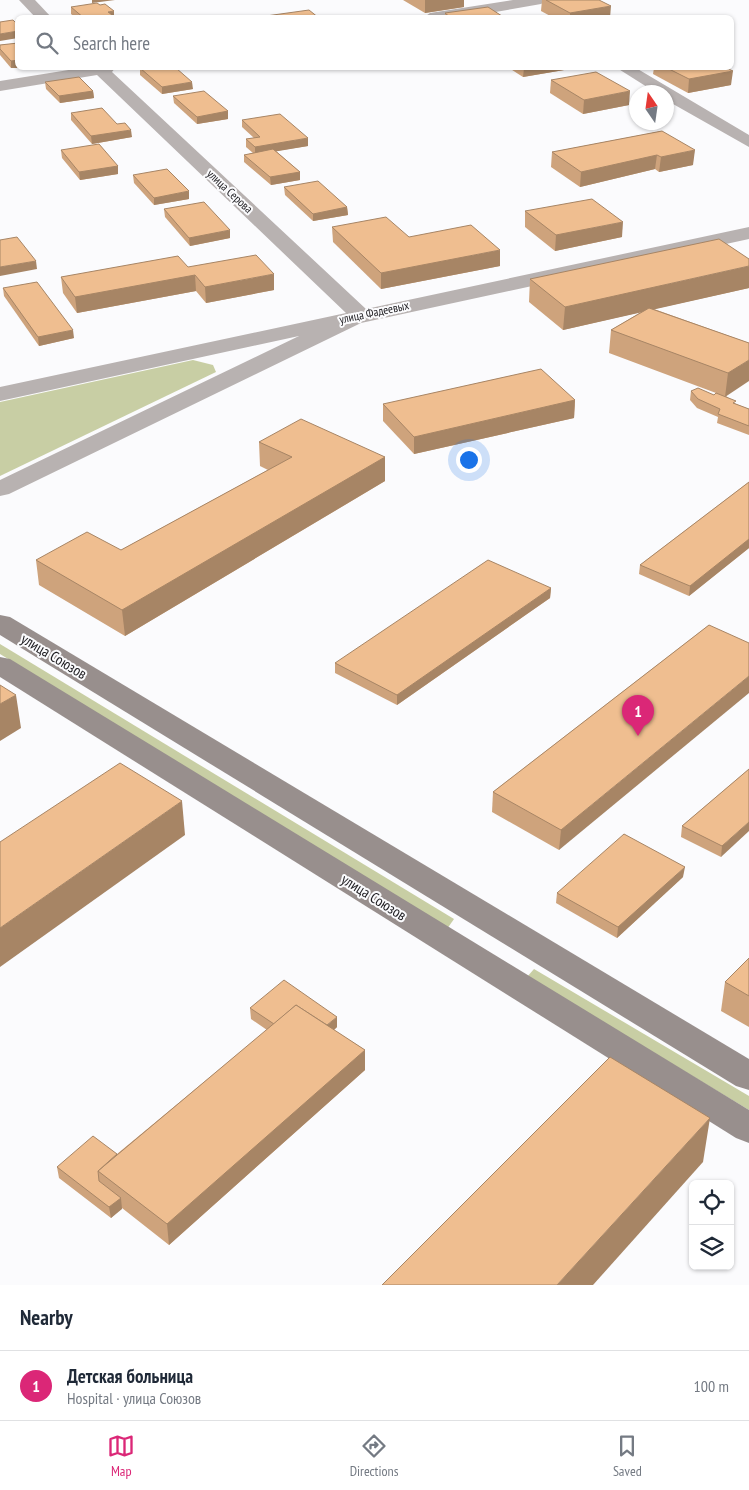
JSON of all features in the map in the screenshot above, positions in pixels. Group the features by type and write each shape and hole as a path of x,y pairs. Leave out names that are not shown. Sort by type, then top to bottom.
{"street":[{"path":"26,0 42,15"},
{"path":"446,15 516,2 541,0"},
{"path":"516,2 537,15"},
{"path":"0,86 91,70"},
{"name":"улица Серова","path":"104,70 360,315"},
{"path":"628,70 653,85"},
{"path":"674,98 749,142"},
{"name":"улица Фадеевых","path":"0,394 360,315 749,233"},
{"path":"0,489 360,315"},
{"name":"улица Союзов","path":"0,624 749,1076"},
{"name":"улица Союзов","path":"0,665 749,1128"},
{"path":"463,952 494,923"}],"green space":[{"path":"193,360 213,365 216,372 0,476 0,402"},
{"path":"0,644 454,919 447,929 0,654"},
{"path":"534,969 749,1096 749,1110 527,977"}],"building":[{"path":"546,0 599,0 611,6 570,13"},
{"path":"97,3 100,5 105,4 114,11 108,12 112,15 80,15 71,7"},
{"path":"488,7 500,15 447,15 445,13"},
{"path":"309,10 315,15 273,15"},
{"path":"13,20 15,22 15,32 0,34 0,22"},
{"path":"15,43 15,60 11,61 0,49 0,45"},
{"path":"142,70 178,70 192,82 162,87"},
{"path":"671,70 733,71 689,79"},
{"path":"596,72 629,91 584,100 551,80"},
{"path":"79,77 93,91 59,96 45,82"},
{"path":"204,91 228,111 197,117 173,96"},
{"path":"102,108 117,124 125,123 131,130 91,136 71,113"},
{"path":"280,114 308,138 255,147 246,139 260,137 242,120"},
{"path":"662,131 695,150 661,157 657,155 581,172 552,152"},
{"path":"99,144 118,166 79,172 61,150"},
{"path":"273,149 300,172 270,177 244,155"},
{"path":"167,169 189,191 154,198 133,175"},
{"path":"318,181 347,207 313,214 284,187"},
{"path":"592,199 623,222 556,235 525,211"},
{"path":"204,202 230,230 189,238 164,209"},
{"path":"386,217 409,237 471,225 500,250 381,273 332,227"},
{"path":"17,237 36,261 0,267 0,240"},
{"path":"719,239 749,259 749,266 565,307 530,279"},
{"path":"256,255 274,274 205,287 195,275 75,297 61,277 178,256 188,267"},
{"path":"37,282 73,330 38,337 3,288"},
{"path":"649,308 749,343 749,360 728,373 611,330"},
{"path":"541,369 575,400 414,437 383,404"},
{"path":"698,388 736,401 733,403 749,409 749,426 718,414 720,409 698,399 691,391"},
{"path":"301,419 385,457 122,610 36,560 87,532 121,550 292,457 259,442"},
{"path":"749,482 749,539 690,586 640,565"},
{"path":"488,560 551,588 397,695 335,663"},
{"path":"709,625 749,643 749,676 561,830 493,792"},
{"path":"0,685 16,695 0,704"},
{"path":"120,763 182,801 0,928 0,842"},
{"path":"749,769 749,822 722,846 682,826"},
{"path":"624,834 685,867 618,927 557,893"},
{"path":"749,958 749,996 725,982"},
{"path":"284,980 337,1017 327,1025 296,1005 274,1024 250,1008"},
{"path":"296,1005 365,1050 167,1224 98,1171"},
{"path":"610,1057 710,1118 557,1285 382,1285"},
{"path":"93,1136 117,1154 98,1171 99,1181 121,1198 109,1207 57,1167"}],"place":[{"name":"Детская больница","path":"638,736"}]}
